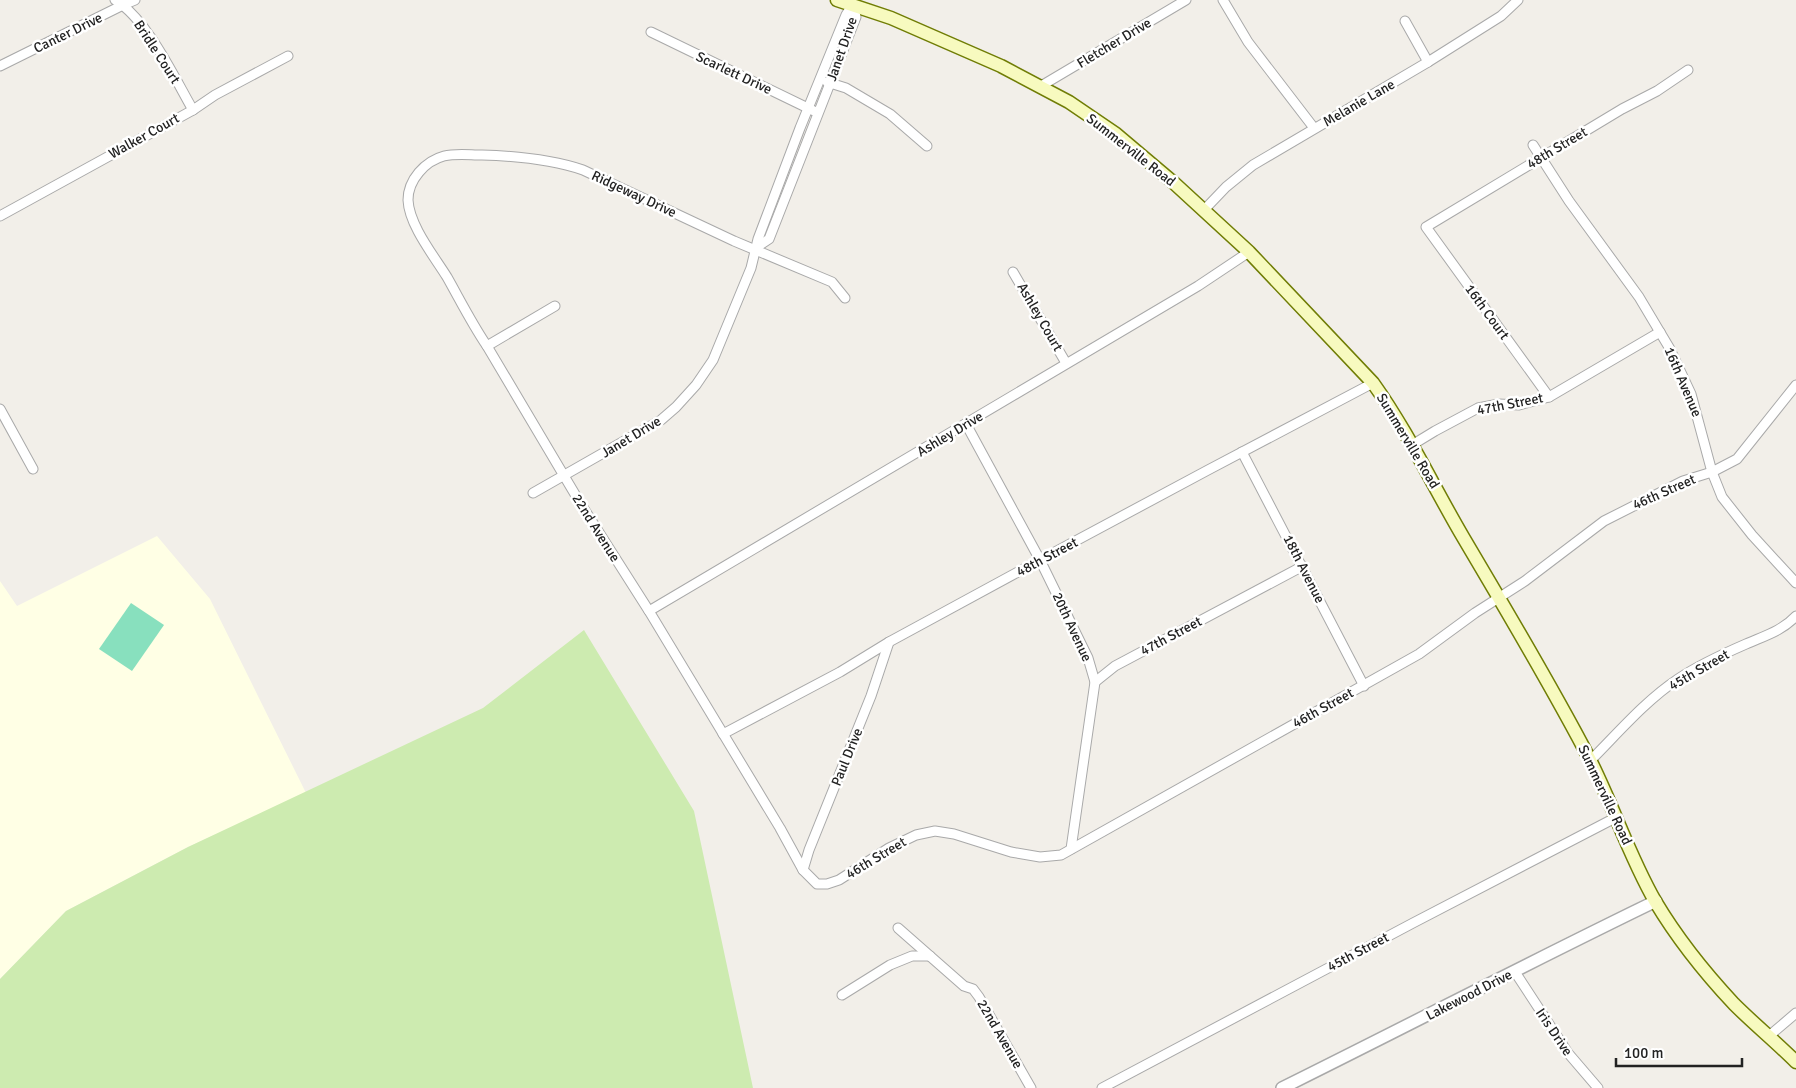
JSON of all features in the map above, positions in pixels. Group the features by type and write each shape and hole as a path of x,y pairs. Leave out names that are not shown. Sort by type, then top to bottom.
{"main road":[{"name":"Summerville Road","path":"837,0 854,4 891,18 958,46 1042,86 1116,134 1204,210 1249,252 1374,384 1387,402 1462,536 1552,689 1590,761 1638,868 1656,902 1679,936 1735,1005 1796,1062"}],"street":[{"name":"Canter Drive","path":"0,66 119,2 135,0"},
{"name":"Fletcher Drive","path":"1042,86 1186,0"},
{"path":"1223,0 1248,42 1314,128"},
{"name":"Melanie Lane","path":"1204,210 1226,187 1253,165 1428,62 1501,16 1518,0"},
{"name":"Bridle Court","path":"119,2 142,26 153,42 193,110"},
{"name":"Janet Drive","path":"534,493 662,420 696,385 712,360 725,332 751,268 754,249 808,108 846,15 854,4"},
{"name":"Janet Drive","path":"754,249 769,239 856,17 854,4"},
{"path":"1405,21 1428,62"},
{"name":"Scarlett Drive","path":"651,32 818,113"},
{"name":"Walker Court","path":"0,216 288,56"},
{"name":"48th Street","path":"1426,226 1688,70"},
{"path":"820,79 846,88 890,114 927,146"},
{"name":"16th Avenue","path":"1533,146 1569,201 1639,297 1679,366 1691,394 1712,472 1722,497 1733,513 1796,583"},
{"name":"Ridgeway Drive","path":"413,180 426,165 445,156 495,156 544,160 564,164 583,170 754,249 832,282 845,298"},
{"name":"22nd Avenue","path":"413,180 408,200 412,220 564,476 649,611 803,870"},
{"name":"16th Court","path":"1426,226 1549,397"},
{"name":"Ashley Drive","path":"649,611 1198,286 1249,252"},
{"name":"Ashley Court","path":"1014,272 1066,363"},
{"path":"487,346 555,306"},
{"name":"47th Street","path":"1412,445 1478,408 1499,404 1519,406 1549,397 1660,332"},
{"name":"48th Street","path":"723,734 840,672 889,642 1040,560 1374,384"},
{"name":"46th Street","path":"803,870 817,884 828,884 843,878 890,848 916,835 935,831 954,834 1011,852 1040,857 1061,855 1419,654 1499,597 1525,581 1604,521 1683,481 1712,472 1737,459 1796,385"},
{"path":"0,409 33,469"},
{"name":"20th Avenue","path":"966,424 1040,560 1088,658 1094,682 1071,849"},
{"name":"18th Avenue","path":"1242,452 1364,686"},
{"name":"47th Street","path":"1094,682 1115,666 1302,566"},
{"name":"45th Street","path":"1590,761 1654,698 1678,679 1730,651 1785,627 1796,616"},
{"name":"Paul Drive","path":"803,870 809,850 871,696 889,642"},
{"name":"45th Street","path":"1102,1088 1615,818"},
{"name":"Lakewood Drive","path":"1282,1088 1556,950 1656,902"},
{"name":"22nd Avenue","path":"898,928 964,986 973,989 979,996 1031,1088"},
{"path":"842,995 890,966 912,956 930,956"},
{"name":"Iris Drive","path":"1515,972 1568,1053 1598,1088"},
{"path":"1769,1036 1796,1013"}],"shaded area":[{"path":"157,536 210,599 306,793 188,847 66,911 0,979 0,581 17,606"}],"green space":[{"path":"131,603 164,625 132,671 99,649"},
{"path":"584,630 694,811 753,1088 0,1088 0,979 66,911 188,847 483,708"}]}
